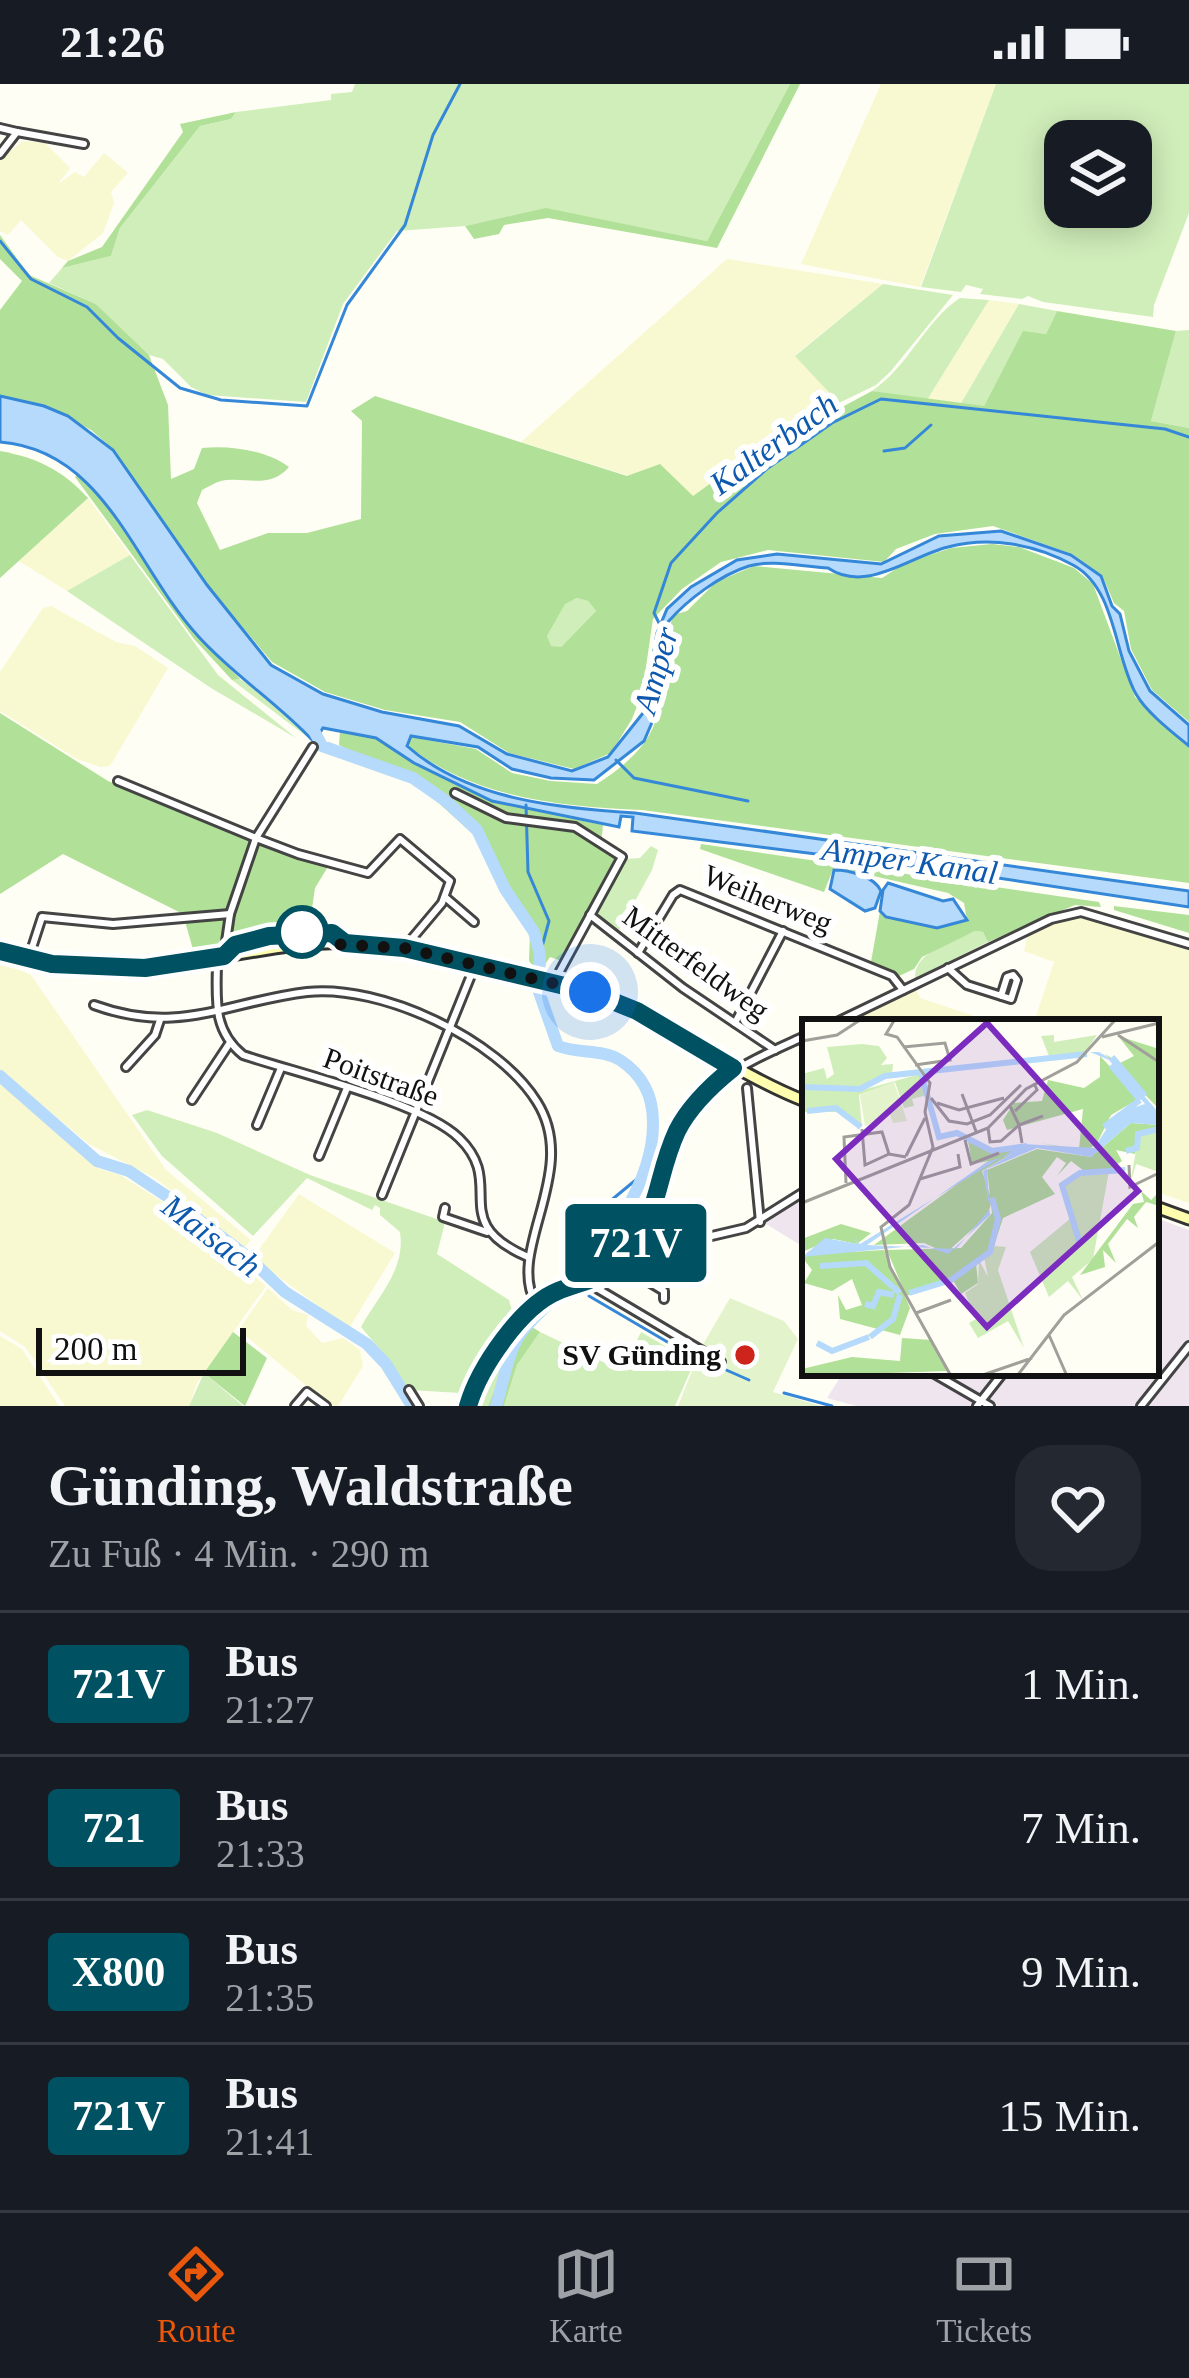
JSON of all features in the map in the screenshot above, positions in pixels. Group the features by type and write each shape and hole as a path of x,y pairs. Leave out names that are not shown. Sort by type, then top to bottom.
{"main road":[{"path":"0,951 28,959 130,968 313,943 404,948 545,980 637,1011 733,1068 802,1100"},
{"path":"1159,1208 1189,1219"}],"street":[{"path":"0,128 84,144"},
{"path":"0,154 17,132"},
{"path":"192,1100 229,1044 217,1011 221,957 256,838 314,747"},
{"path":"118,781 298,854 368,872 400,839 447,877 450,885 404,948"},
{"path":"455,793 484,809 575,827 622,857 545,980"},
{"name":"Weiherweg","path":"638,953 680,890 892,976 903,990"},
{"path":"444,897 474,922"},
{"path":"843,1019 1051,919 1081,912 1189,944"},
{"path":"28,959 42,917 113,924 230,914"},
{"name":"Mitterfeldweg","path":"589,914 775,1050"},
{"path":"735,1023 783,931"},
{"path":"382,1195 476,963"},
{"path":"948,968 967,986 1001,996"},
{"path":"94,1005 131,1019 160,1020 309,992 346,993 450,1027 482,1045 537,1100 549,1125 551,1166 528,1257 527,1282 536,1304"},
{"path":"126,1067 155,1035 160,1020"},
{"path":"469,1406 482,1371 536,1304 619,1264 639,1238 651,1218 678,1130 707,1092 733,1068 802,1037"},
{"name":"Poitstraße","path":"229,1044 243,1055 443,1126 474,1158 488,1232"},
{"path":"257,1125 281,1067"},
{"path":"319,1156 346,1088"},
{"path":"747,1088 760,1222"},
{"path":"639,1238 656,1249 746,1228 802,1193"},
{"path":"445,1208 443,1217 488,1232 505,1247 528,1257"},
{"path":"619,1264 664,1292 664,1300"},
{"path":"593,1280 598,1288 721,1362"},
{"path":"1141,1406 1189,1346"},
{"path":"938,1376 990,1406"},
{"path":"979,1403 1001,1376"},
{"path":"409,1390 419,1406"},
{"path":"296,1406 307,1392 326,1406"}],"shaded area":[{"path":"802,1195 802,1246 761,1221"},
{"path":"1159,1219 1189,1230 1189,1406 856,1406 827,1398 841,1376 1159,1376"}],"green space":[{"path":"355,84 790,84 707,241 546,209 465,226 397,231 343,304 306,402 207,395 191,387 163,359 149,355 96,304 49,283 62,268 111,256 120,228 200,126 231,119 236,112 331,100 331,94 352,92"},
{"path":"790,84 800,84 717,248 548,218 504,225 499,234 474,239 465,226 546,208 707,241"},
{"path":"881,84 996,84 920,287 801,264"},
{"path":"996,84 1189,84 1189,213 1153,317 1028,296 980,294 983,289 966,285 961,292 921,287"},
{"path":"236,112 231,119 200,126 120,228 111,256 62,268 102,247 183,132 180,124"},
{"path":"23,141 45,143 70,168 58,184 75,172 84,177 104,153 128,173 111,192 114,203 103,233 68,261 21,220 8,235 0,231 0,159"},
{"path":"0,235 29,275 96,304 149,355 168,405 171,479 194,469 202,448 247,450 289,467 273,478 221,481 202,490 197,503 220,550 268,533 307,533 361,519 362,421 351,411 375,396 627,476 660,464 693,496 747,457 757,466 831,413 872,391 984,406 1023,331 1046,334 1057,311 1176,331 1151,421 1189,428 1189,722 1152,690 1131,649 1124,611 1114,603 1102,575 1072,554 993,526 935,534 896,549 884,562 768,550 721,562 682,589 653,619 642,694 632,719 611,753 574,769 509,753 460,722 385,710 325,692 272,662 207,585 113,449 91,430 44,406 0,396 0,310 22,281 0,259","holes":["577,598 588,601 596,611 561,647 551,646 547,636 565,604"]},
{"path":"727,259 883,284 795,355 839,403 747,457 693,496 521,442"},
{"path":"883,284 953,295 890,372 876,385 839,403 795,356"},
{"path":"960,298 989,300 927,400 872,391 936,319"},
{"path":"989,300 1019,304 960,405 927,400"},
{"path":"1019,304 1057,311 1046,334 1023,332 984,406 960,405"},
{"path":"1189,330 1189,428 1151,421 1176,331"},
{"path":"0,451 48,467 88,498 0,578"},
{"path":"78,473 110,509 194,632 240,679 232,680 194,639 75,477"},
{"path":"88,498 130,555 67,591 19,561"},
{"path":"1019,547 1074,568 1093,584 1135,697 1189,748 1189,883 642,810 550,802 461,778 408,746 411,737 476,749 512,773 597,784 642,746 653,728 673,615 687,611 716,582 754,566 882,578 905,563 951,548"},
{"path":"130,555 218,675 296,738 211,688 67,591"},
{"path":"578,598 596,611 560,648 550,646 547,636 565,603"},
{"path":"51,606 116,642 135,646 168,668 110,766 77,759 0,711 0,672 43,608"},
{"path":"240,679 286,710 314,742 232,680"},
{"path":"0,713 108,781 329,865 315,888 310,922 283,924 194,953 183,914 63,854 0,894"},
{"path":"340,731 376,738 414,763 492,801 603,825 601,845 616,856 562,961 550,957 542,969 534,967 529,961 530,933 501,893 475,836 422,788 339,745"},
{"path":"701,844 1099,902 1101,907 1075,905 988,942 983,932 975,931 922,957 914,969 899,976 871,962 880,911 886,917 937,928 967,920 964,903 948,893 834,867 824,892 700,849"},
{"path":"651,846 658,850 652,870 617,934 593,914 625,859 640,858"},
{"path":"1114,906 1189,915 1189,933 1114,910"},
{"path":"1081,916 1189,948 1189,1203 1159,1193 1159,1019 1035,1019 1054,962 1024,951 1028,934 1052,921"},
{"path":"975,931 983,932 988,942 915,978 928,954"},
{"path":"0,961 31,975 166,1170 251,1240 244,1248 155,1178 89,1144 0,1070"},
{"path":"916,989 920,998 983,1019 854,1019"},
{"path":"0,1083 100,1169 120,1175 182,1214 266,1286 197,1383 189,1406 65,1406 25,1347 0,1331"},
{"path":"147,1110 445,1222 437,1254 509,1300 515,1321 461,1393 409,1390 361,1327 399,1259 400,1232 380,1215 380,1208 375,1205 372,1210 307,1178 253,1236 162,1156 132,1115"},
{"path":"299,1194 395,1253 349,1328 253,1258"},
{"path":"268,1288 292,1310 308,1315 306,1326 322,1343 343,1338 360,1350 363,1366 338,1406 331,1406 241,1332"},
{"name":"SV Günding","path":"730,1298 784,1321 798,1339 773,1392 821,1406 678,1406 702,1346"},
{"path":"523,1323 527,1324 514,1340 488,1406 473,1406 492,1365"},
{"path":"527,1324 540,1332 517,1365 504,1406 488,1406 514,1340"},
{"path":"233,1332 267,1358 245,1406 204,1373"},
{"path":"540,1332 622,1371 641,1332 694,1363 675,1406 504,1406 517,1365"},
{"path":"0,1336 22,1349 59,1406 0,1406"},
{"path":"204,1373 243,1406 189,1406"}],"water":[{"path":"0,396 68,416 113,450 207,585 271,665 323,694 382,712 459,726 507,754 572,771 608,757 643,713 657,633 667,609 691,587 737,560 777,554 881,564 939,536 1001,531 1071,555 1101,576 1120,614 1129,651 1150,691 1189,725 1189,746 1136,694 1106,606 1087,576 1043,552 980,542 948,547 873,575 858,577 828,568 767,563 716,582 668,622 653,720 644,741 594,780 551,778 512,769 478,747 411,736 407,746 458,779 515,798 1189,891 1189,907 952,871 632,831 633,817 621,816 619,827 492,801 414,763 376,738 323,728 314,742 198,636 93,489 67,466 36,450 0,442"},
{"path":"834,870 873,882 881,891 875,908 865,911 830,889"},
{"path":"888,883 943,901 953,899 967,920 937,928 886,917 880,911"}],"waterway":[{"path":"0,241 31,279 87,307 180,388 221,400 307,406 347,305 405,225 433,135 460,84"},
{"name":"Kalterbach","path":"660,625 654,613 671,563 717,513 768,468 832,423 881,399 1165,429 1189,437"},
{"path":"884,451 905,448 931,425"},
{"path":"311,725 322,746 413,778 477,830 505,889 534,932 540,954 539,992 558,1046 620,1060 641,1079 651,1103 651,1145 636,1191 595,1253 519,1336 496,1406"},
{"path":"616,760 634,778 748,801"},
{"path":"526,805 528,872 549,921 540,954"},
{"name":"Maisach","path":"0,1076 97,1161 129,1171 177,1203 285,1292 367,1344 386,1364 412,1406"},
{"path":"601,1245 596,1237 609,1202 643,1174"},
{"path":"589,1296 693,1357"},
{"path":"708,1362 749,1380"},
{"path":"784,1393 832,1406"}],"bus line":[{"name":"721V","path":"0,951 52,964 145,968 224,956 227,948 269,936 332,933 345,943 404,948 590,992 637,1011 733,1068 683,1121 651,1218 619,1264 536,1304 482,1371 468,1406"}],"place":[{"name":"SV Günding","path":"745,1355"}],"route":[{"path":"302,932 313,943 404,948 590,992"}],"water label":[{"name":"Amper","path":"655,670"},
{"name":"Amper Kanal","path":"910,860"}]}
